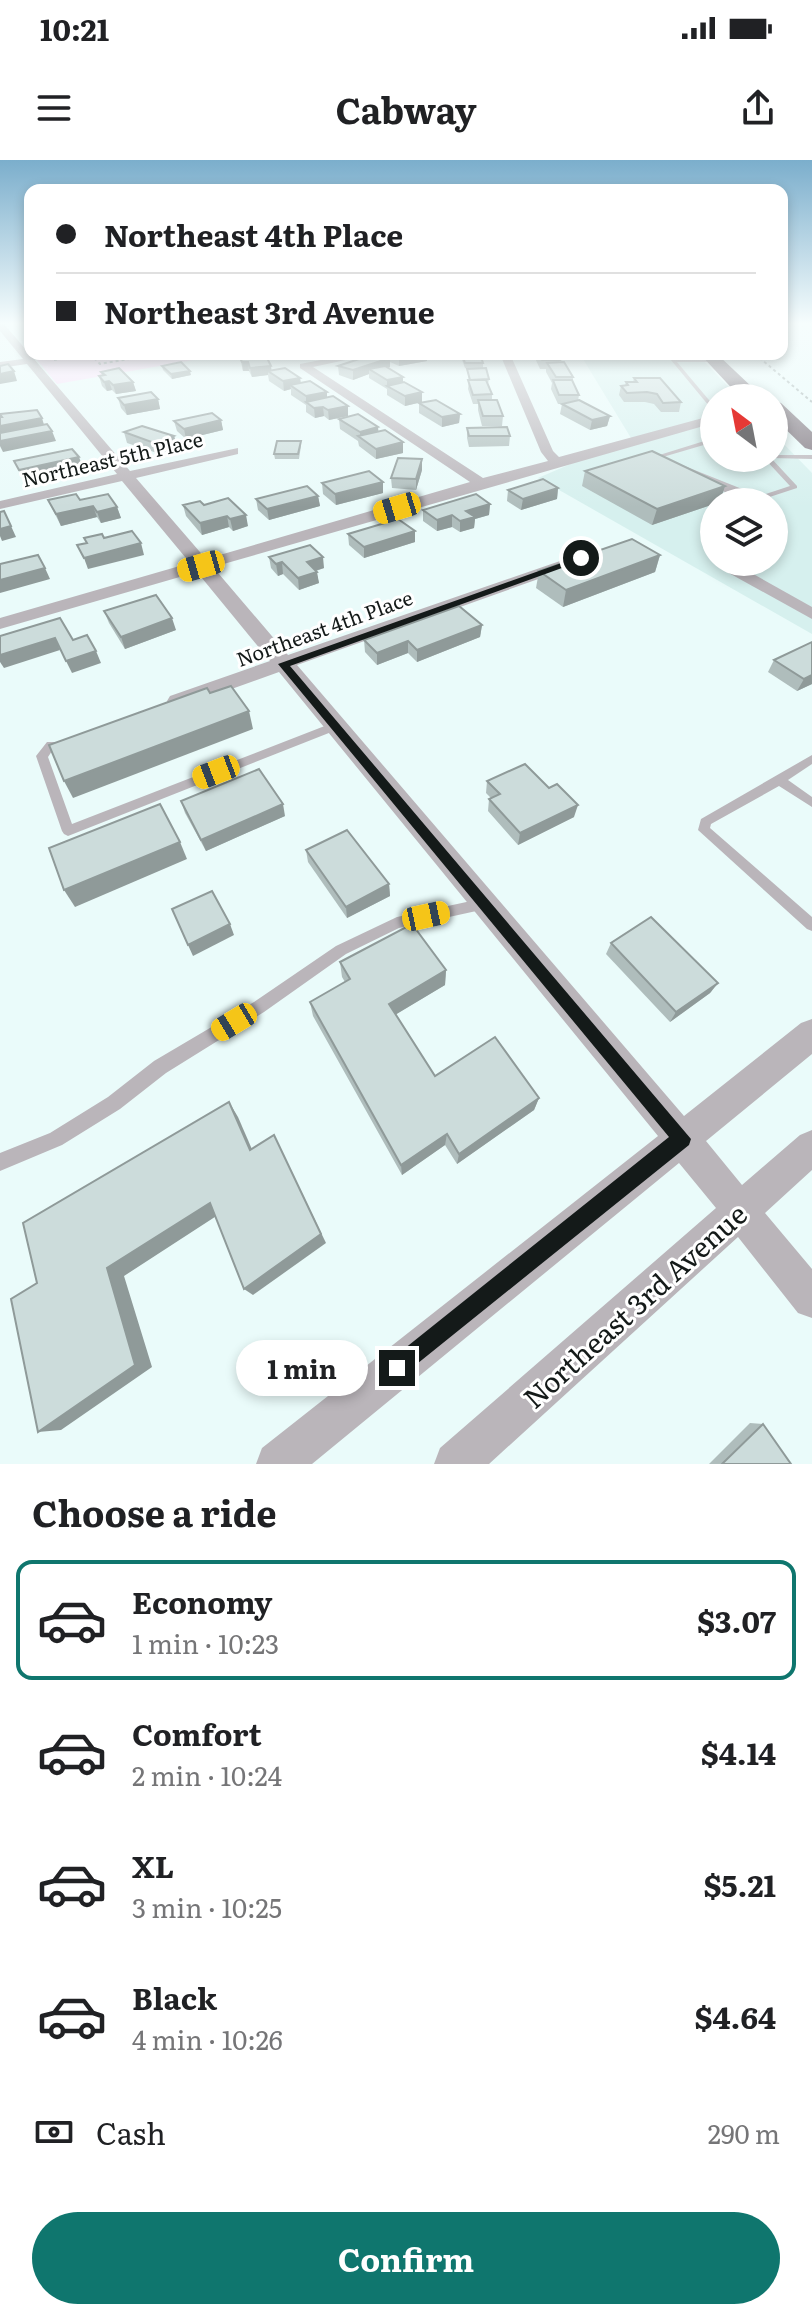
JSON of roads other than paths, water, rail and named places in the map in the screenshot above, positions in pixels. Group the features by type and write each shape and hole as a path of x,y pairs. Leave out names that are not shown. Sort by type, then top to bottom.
{"highway":[{"path":"788,421 812,444"}],"street":[{"path":"55,385 124,476 682,1139 812,1299"},
{"path":"333,385 481,483"},
{"path":"518,385 547,452 556,462"},
{"path":"0,624 481,483 700,423"},
{"path":"626,443 729,488"},
{"name":"Northeast 5th Place","path":"0,505 233,451"},
{"name":"Northeast 4th Place","path":"152,710 581,558"},
{"path":"745,576 812,614"},
{"path":"278,1464 812,1034"},
{"name":"Northeast 3rd Avenue","path":"456,1464 812,1147"}],"lane":[{"path":"656,457 700,444"},
{"path":"788,457 812,457"},
{"path":"781,472 795,487 788,489"},
{"path":"58,743 42,756 68,831 335,726"},
{"path":"812,759 705,822 704,830 812,925"},
{"path":"780,780 812,803"},
{"path":"0,1162 56,1139 114,1103 160,1067 259,1007 341,950 397,923 485,904"}]}
